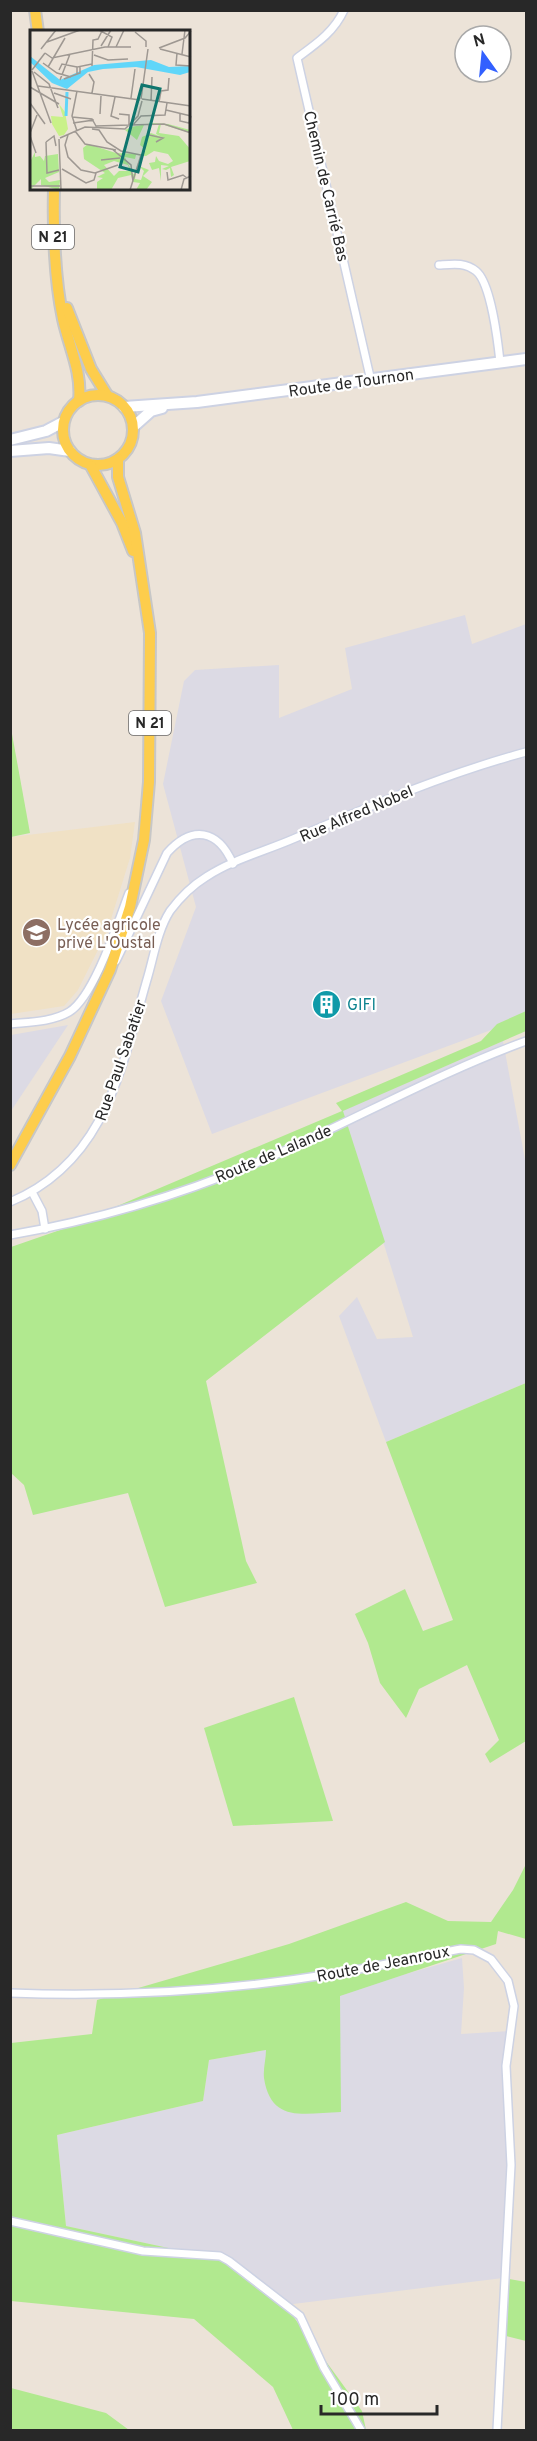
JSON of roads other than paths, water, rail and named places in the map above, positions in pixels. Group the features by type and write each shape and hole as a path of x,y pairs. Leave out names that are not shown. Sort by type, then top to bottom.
{"main road":[{"path":"35,10 38,30"},
{"name":"N 21","path":"54,190 53,233 58,286 63,319 76,363 80,385 79,401"},
{"name":"N 21","path":"58,286 91,369 107,395"},
{"name":"Route de Tournon","path":"176,404 371,381 526,359"},
{"path":"91,395 107,395 124,407 133,427 132,439 127,450 118,459 107,464 91,466 79,460 70,451 63,438 63,422 68,411 79,401 91,395"},
{"path":"124,407 176,404"},
{"path":"133,427 151,411 176,404"},
{"path":"10,440 46,431 63,422"},
{"path":"10,451 49,448 70,451"},
{"name":"N 21","path":"10,1165 70,1056 110,970 130,907 138,869 148,782 150,633 135,533 118,477 118,459"},
{"name":"N 21","path":"91,466 122,522 142,577"}],"street":[{"name":"Chemin de Carrié Bas","path":"344,10 338,23 321,41 297,58 371,381"},
{"path":"439,265 459,264 470,267 483,280 500,363"},
{"name":"Rue Alfred Nobel","path":"191,888 205,877 233,864 456,772 526,752"},
{"path":"110,970 121,954 167,853 175,844 195,834 215,838 225,847 233,864"},
{"path":"10,1024 46,1019 70,1011 87,991 109,947 138,869"},
{"name":"Rue Paul Sabatier","path":"10,1202 32,1192 78,1154 98,1127 121,1069 166,920 191,888"},
{"name":"Route de Lalande","path":"10,1235 94,1219 158,1200 276,1154 461,1068 526,1041"},
{"path":"32,1192 42,1211 45,1229"},
{"name":"Route de Jeanroux","path":"10,1993 57,1994 264,1983 332,1974 461,1948 474,1950 491,1959 508,1981 513,2006 506,2066 511,2165 497,2430"},
{"path":"10,2220 144,2252 220,2256 229,2261 300,2316 324,2368 361,2430"}],"place":[{"name":"Lycée agricole privé L'Oustal","path":"36,933"},
{"name":"GIFI","path":"326,1004"}]}
